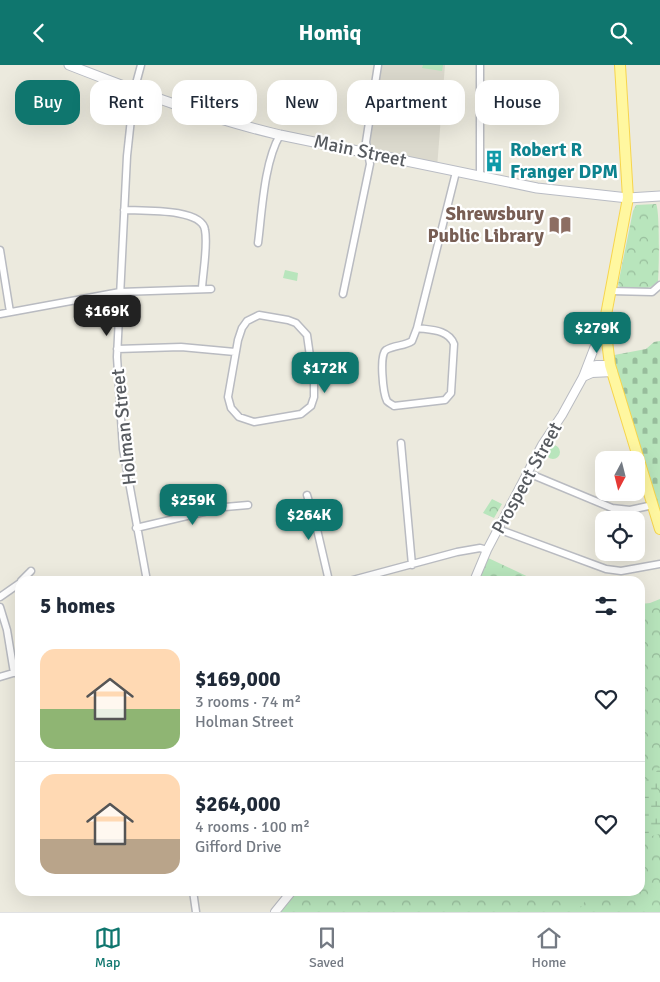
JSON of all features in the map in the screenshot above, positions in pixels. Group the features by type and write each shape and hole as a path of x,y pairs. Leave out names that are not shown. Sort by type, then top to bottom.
{"main road":[{"name":"Main Street","path":"69,65 106,80"},
{"path":"620,65 628,198 606,315 607,346 612,369 660,529"},
{"name":"Main Street","path":"162,100 280,135 537,188 628,198 660,196"}],"street":[{"name":"Holman Street","path":"137,80 141,65"},
{"path":"343,293 370,164 366,142 378,65"},
{"path":"480,65 480,176"},
{"name":"Holman Street","path":"131,125 124,210 117,349 121,435 146,576"},
{"path":"258,243 268,171 275,144 280,135"},
{"path":"417,328 444,333 452,339 454,344 450,393 445,400 394,406 386,398 382,354 391,348 409,343 415,337 417,328 456,171"},
{"path":"124,210 186,214 202,223 206,231 202,288"},
{"path":"0,250 10,312"},
{"path":"611,291 652,292 660,285"},
{"path":"0,315 120,292 211,289"},
{"path":"259,315 296,323 307,335 314,384 314,397 311,405 301,414 261,421 248,421 239,417 231,408 228,397 235,352 242,328 252,318 259,315"},
{"name":"Prospect Street","path":"476,576 487,550 528,473 583,377 606,315"},
{"path":"117,349 181,347 235,352"},
{"path":"586,367 598,365 612,369"},
{"path":"583,377 612,369"},
{"path":"400,443 412,565"},
{"path":"528,473 612,508 630,509 652,505"},
{"path":"307,495 328,576"},
{"path":"136,527 226,507 248,505"},
{"path":"498,529 606,569 621,571 660,564"},
{"path":"369,576 457,552 480,548 487,550"},
{"path":"26,576 31,571"},
{"path":"0,597 15,586"},
{"path":"0,607 15,664"},
{"path":"0,677 15,673"},
{"path":"194,896 196,912"},
{"path":"275,912 288,896"}],"shaded area":[{"path":"378,65 445,65 444,80 376,80"},
{"path":"369,125 440,125 437,168 369,154 366,142"}],"green space":[{"path":"423,65 443,65 442,71 422,68"},
{"path":"656,204 659,228 658,281 646,289 621,288 618,285 633,211 636,205"},
{"path":"285,270 298,273 297,281 283,278"},
{"path":"660,341 660,529 645,478 645,451 637,451 609,356 646,349 654,342"},
{"path":"553,445 558,447 560,452 558,457 553,459 548,457 546,452 548,447"},
{"path":"492,499 502,504 494,518 483,513"},
{"path":"484,556 526,576 476,576"},
{"path":"660,599 660,912 275,912 288,896 645,896 645,604"},
{"path":"660,767 660,785 654,797 660,806 660,834 645,838 645,782 652,777"},
{"path":"578,896 589,896 581,907 573,912"}],"place":[{"name":"Robert R Franger DPM","path":"494,161"},
{"name":"Shrewsbury Public Library","path":"560,225"}]}
